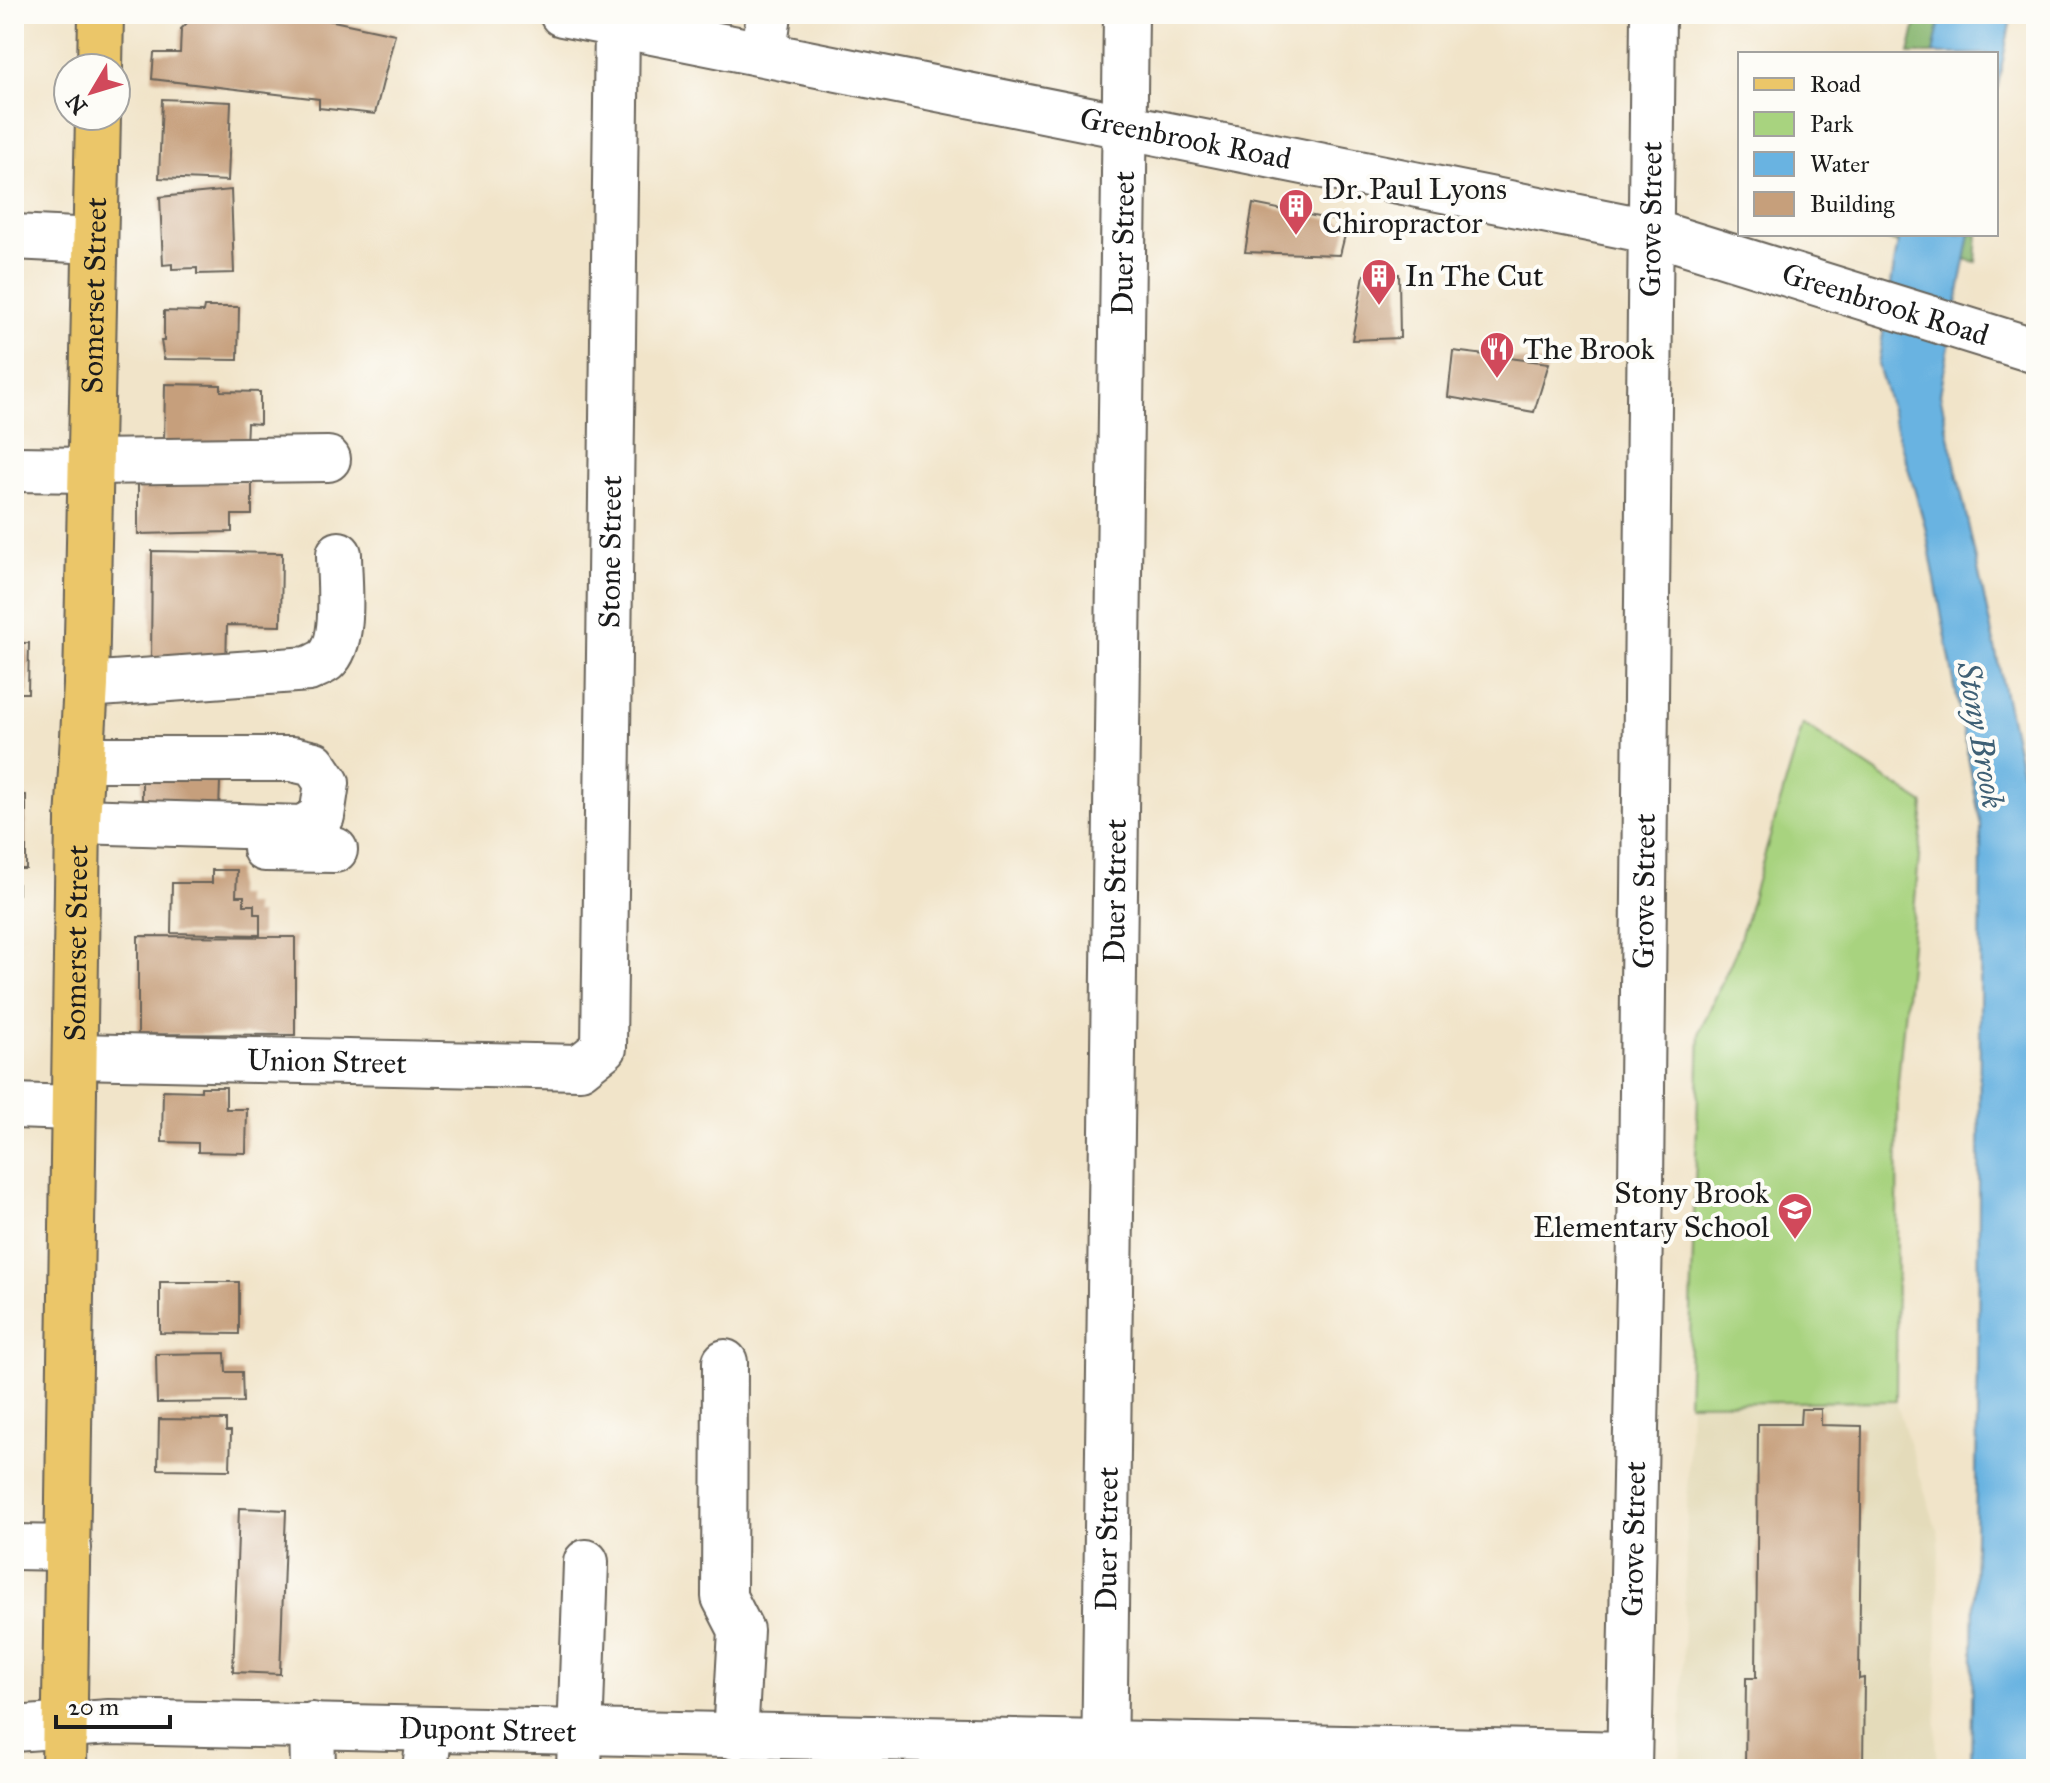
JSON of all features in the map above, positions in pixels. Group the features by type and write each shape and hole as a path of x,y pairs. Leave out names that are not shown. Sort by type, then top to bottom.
{"main road":[{"path":"100,52 101,14"},
{"name":"Somerset Street","path":"64,1769 78,834 86,685 98,132"}],"street":[{"name":"Greenbrook Road","path":"562,14 617,25 767,34 1125,125 1649,231 2036,351"},
{"name":"Duer Street","path":"1104,1757 1126,14"},
{"name":"Grove Street","path":"1629,1762 1641,1202 1653,14"},
{"name":"Stone Street","path":"580,1067 604,1048 617,25"},
{"path":"14,237 95,241"},
{"path":"14,469 328,459"},
{"path":"86,685 309,669 326,660 335,644 339,623 339,554"},
{"path":"78,834 303,828 322,816 327,783 314,764 292,759 82,759"},
{"path":"78,834 335,850"},
{"name":"Union Street","path":"75,1056 580,1067"},
{"path":"14,1106 73,1108"},
{"path":"725,1362 724,1597 741,1630 735,1737"},
{"path":"14,1547 69,1548"},
{"path":"579,1751 586,1562"},
{"name":"Dupont Street","path":"14,1729 109,1722 312,1725 427,1750 579,1751 735,1737 1104,1757 1629,1762"},
{"path":"312,1725 313,1769"}],"shaded area":[{"name":"Stony Brook Elementary School","path":"1803,724 1924,804 1898,1082 1896,1401 1939,1536 1936,1769 1680,1769 1700,1031 1737,949"}],"green space":[{"path":"1918,14 1997,14 1990,52 1909,52"},
{"path":"1871,236 1978,236 1976,262"},
{"path":"1803,724 1924,804 1898,1082 1896,1401 1688,1403 1700,1031 1737,949"}],"water":[{"path":"1941,14 2012,14 1998,85 1998,52 1933,52"},
{"name":"Stony Brook","path":"1899,236 1970,236 1940,394 2036,837 2036,1669 2031,1769 1971,1769 1978,1361 1981,826 1925,526 1878,365"}],"building":[{"path":"196,14 300,14 395,34 375,114 319,108 319,99 152,79 154,53 180,53 181,29"},
{"path":"162,99 231,102 228,181 159,178"},
{"path":"231,190 234,273 197,274 197,268 172,269 172,264 163,265 160,197"},
{"name":"Dr. Paul Lyons Chiropractor","path":"1253,204 1348,223 1340,255 1245,252"},
{"name":"In The Cut","path":"1399,274 1400,338 1352,340 1364,275"},
{"path":"204,307 239,307 238,360 164,359 161,341 164,341 164,311 203,312"},
{"name":"The Brook","path":"1453,351 1549,363 1534,412 1448,397"},
{"path":"165,384 221,385 221,391 260,392 260,424 247,423 246,446 164,444"},
{"path":"138,466 221,482 252,482 252,515 232,515 232,532 138,534"},
{"path":"152,551 282,553 281,626 227,625 226,667 151,661"},
{"path":"14,643 29,643 28,693 14,693"},
{"path":"142,779 220,781 219,812 142,810"},
{"path":"14,795 26,795 26,869 14,869"},
{"path":"212,870 237,870 236,896 244,896 244,905 254,905 254,914 260,914 260,935 171,933 172,883 212,883"},
{"path":"14,884 18,884 18,952 14,952"},
{"path":"138,936 295,937 295,1035 138,1034"},
{"path":"201,1087 226,1087 226,1109 247,1109 246,1153 198,1152 198,1143 162,1142 163,1090 201,1091"},
{"path":"160,1282 239,1282 239,1334 160,1333"},
{"path":"225,1353 226,1372 242,1372 243,1402 157,1403 156,1354"},
{"path":"1801,1409 1821,1409 1821,1425 1862,1426 1859,1679 1864,1678 1863,1769 1745,1769 1746,1678 1756,1678 1758,1424 1800,1424"},
{"path":"159,1419 226,1420 226,1431 231,1431 230,1470 158,1469"},
{"path":"239,1508 286,1510 280,1674 233,1672"}],"place":[{"name":"Dr. Paul Lyons Chiropractor","path":"1296,237"},
{"name":"In The Cut","path":"1379,307"},
{"name":"The Brook","path":"1497,380"},
{"name":"Stony Brook Elementary School","path":"1795,1241"}]}
